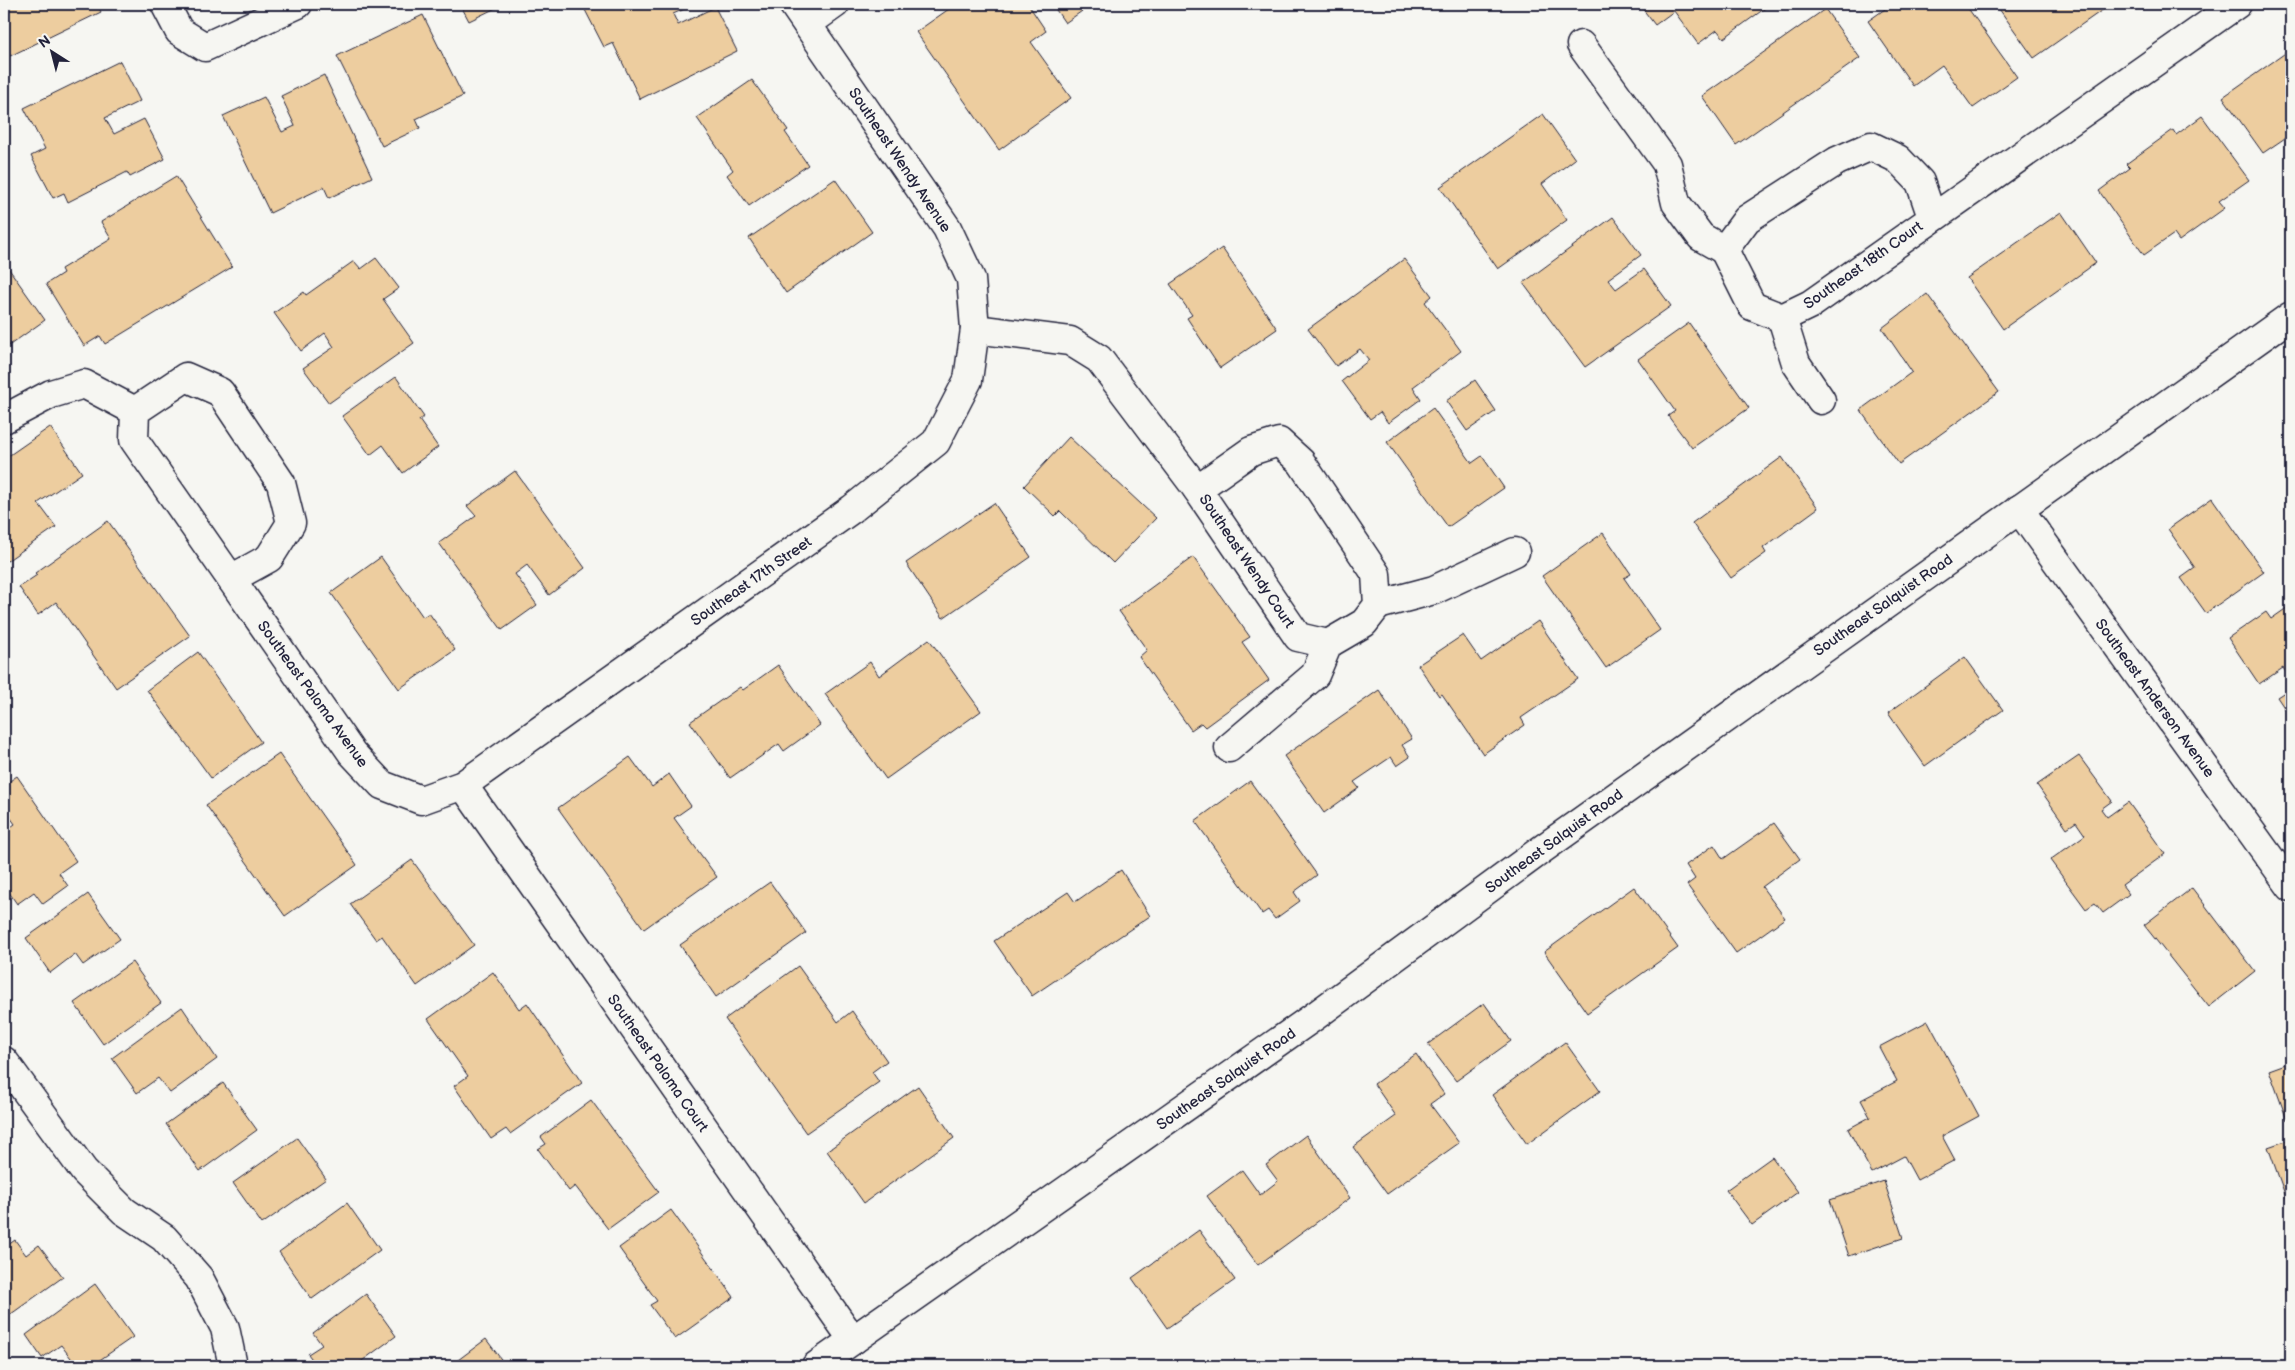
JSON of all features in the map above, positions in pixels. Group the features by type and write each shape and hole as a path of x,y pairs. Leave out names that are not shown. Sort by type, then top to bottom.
{"street":[{"path":"165,4 179,31 205,47 298,4"},
{"path":"800,14 835,4"},
{"name":"Southeast 18th Court","path":"1782,318 1811,304 2236,4"},
{"name":"Southeast Wendy Avenue","path":"800,14 947,228 971,279 975,329"},
{"path":"1581,45 1667,164 1676,203 1701,238 1724,250 1752,306 1782,318 1796,363 1821,400"},
{"name":"Southeast 18th Court","path":"1724,250 1747,219 1837,161 1871,146 1898,159 1920,182 1932,217"},
{"name":"Southeast Salquist Road","path":"816,1366 1314,1016 1549,844 2291,316"},
{"name":"Southeast Wendy Court","path":"975,329 1070,341 1099,359 1198,489 1298,637 1328,644"},
{"name":"Southeast 17th Street","path":"463,785 852,509 936,442 968,380 975,329"},
{"path":"186,377 220,392 281,483 291,522 269,558 231,579 134,440 135,411 186,377"},
{"path":"4,419 51,394 84,384 135,411"},
{"name":"Southeast Wendy Court","path":"1198,489 1251,450 1279,442 1301,462 1376,574 1378,605"},
{"name":"Southeast Anderson Avenue","path":"2019,509 2291,887"},
{"path":"1229,748 1314,674 1328,644 1364,623 1378,605 1434,590 1515,552"},
{"name":"Southeast Paloma Avenue","path":"231,579 352,753 382,784 421,800 463,785"},
{"name":"Southeast Paloma Court","path":"463,785 852,1340"},
{"path":"4,1061 84,1171 124,1211 164,1238 199,1278 225,1328 233,1366"}],"building":[{"path":"4,4 97,4 101,12 10,56 4,42"},
{"path":"460,4 504,4 469,21"},
{"path":"586,4 696,4 673,14 678,25 715,7 737,51 640,99 613,43 604,47 583,6"},
{"path":"956,4 1004,4 1006,7 1010,4 1028,4 1046,31 1031,42 1071,98 999,150 916,32"},
{"path":"1052,4 1092,4 1065,23"},
{"path":"1639,4 1771,4 1724,38 1717,30 1698,44 1674,11 1655,25"},
{"path":"1892,4 1965,4 2017,77 1973,108 1942,65 1913,86 1868,21"},
{"path":"2000,4 2111,4 2034,58 1997,6"},
{"path":"1825,9 1860,58 1736,145 1702,96"},
{"path":"423,15 463,96 416,119 420,128 382,146 337,56"},
{"path":"2291,49 2291,134 2263,153 2223,97"},
{"path":"120,61 140,101 105,118 114,134 144,119 165,159 130,177 127,172 68,202 64,193 53,198 31,156 45,149 24,108"},
{"path":"324,75 372,177 329,198 324,187 270,213 223,116 264,97 282,132 295,126 281,96"},
{"path":"752,80 788,130 785,132 808,165 749,206 727,175 733,170 697,118"},
{"path":"1543,114 1575,159 1542,184 1567,220 1498,269 1440,187"},
{"path":"2202,116 2249,180 2219,201 2225,208 2179,241 2174,234 2144,255 2099,191 2130,168 2126,164 2173,130 2176,135"},
{"path":"176,176 232,267 105,344 100,336 84,346 46,284 63,273 61,269 111,239 101,222"},
{"path":"835,179 872,232 786,293 749,238"},
{"path":"2061,212 2096,263 2003,329 1967,278"},
{"path":"1613,217 1641,255 1608,279 1616,289 1644,269 1671,306 1585,367 1523,283"},
{"path":"1222,248 1277,329 1220,368 1187,318 1192,315 1170,284"},
{"path":"376,258 399,288 383,299 414,343 329,403 303,368 334,347 325,333 301,351 274,313 304,292 306,295 354,261 361,269"},
{"path":"1404,259 1432,296 1425,302 1461,351 1413,387 1421,399 1388,423 1380,412 1370,419 1342,381 1369,360 1360,349 1336,366 1308,329"},
{"path":"4,262 45,320 7,347 4,342"},
{"path":"1927,294 1999,392 1899,464 1860,410 1912,372 1882,328"},
{"path":"1689,323 1749,408 1692,448 1668,416 1675,411 1638,359"},
{"path":"396,377 424,417 419,420 438,447 403,473 383,445 370,455 342,416"},
{"path":"1475,380 1496,411 1467,431 1446,401"},
{"path":"1433,408 1472,463 1482,456 1504,488 1448,527 1387,442"},
{"path":"50,427 82,473 38,503 56,527 4,563 4,459"},
{"path":"1069,437 1156,518 1113,563 1060,511 1055,516 1024,486"},
{"path":"1782,457 1818,508 1763,548 1766,553 1731,578 1692,523"},
{"path":"515,471 585,568 549,595 527,565 515,574 537,605 502,630 439,543 476,516 467,506"},
{"path":"2212,498 2264,572 2206,613 2181,578 2195,568 2168,529"},
{"path":"994,503 1031,557 943,618 906,563"},
{"path":"108,521 190,636 116,688 56,602 38,615 19,587 37,575 35,573"},
{"path":"1603,533 1631,574 1624,578 1660,630 1606,668 1542,576"},
{"path":"381,557 423,617 429,613 455,650 399,689 331,593"},
{"path":"1193,557 1250,637 1242,642 1269,680 1205,727 1201,723 1191,730 1139,657 1147,650 1119,611"},
{"path":"2291,605 2291,679 2283,668 2259,684 2228,638 2266,612 2271,619"},
{"path":"1538,621 1578,679 1521,718 1525,725 1483,754 1442,694 1439,696 1418,665 1463,635 1481,661"},
{"path":"929,639 981,711 886,779 825,694 870,662 879,676"},
{"path":"198,652 261,742 211,778 147,690"},
{"path":"1965,657 2003,710 1925,766 1888,713"},
{"path":"778,665 820,725 784,751 779,744 730,778 690,722 740,687 743,690"},
{"path":"2291,688 2291,718 2277,697"},
{"path":"1379,690 1412,739 1402,745 1410,757 1397,766 1391,757 1354,782 1359,788 1324,813 1284,756"},
{"path":"279,754 357,865 285,916 206,805"},
{"path":"2079,756 2112,801 2101,809 2107,817 2128,802 2165,854 2122,885 2129,894 2103,913 2095,903 2086,909 2050,860 2085,835 2076,822 2067,828 2037,785"},
{"path":"630,757 652,787 669,774 691,806 674,818 717,877 644,929 558,808"},
{"path":"17,776 76,861 59,873 68,886 43,904 34,892 17,904 4,885 4,832 15,824 10,817 4,821 4,785"},
{"path":"1250,781 1317,875 1294,892 1300,901 1275,919 1268,910 1262,914 1195,821"},
{"path":"1774,823 1800,859 1762,887 1785,918 1736,953 1687,885 1695,879 1686,865 1714,845 1723,859"},
{"path":"412,860 474,945 417,986 382,936 376,940 350,904"},
{"path":"1121,870 1150,916 1032,996 994,941 1068,892 1075,902"},
{"path":"770,882 806,933 716,997 680,945"},
{"path":"1634,887 1678,948 1587,1013 1544,952"},
{"path":"2192,888 2255,971 2209,1007 2144,925"},
{"path":"88,894 120,939 83,965 75,954 50,973 26,938"},
{"path":"132,962 161,1003 103,1044 74,1003"},
{"path":"798,966 838,1022 852,1011 887,1061 872,1072 879,1082 806,1133 725,1019"},
{"path":"493,972 519,1009 527,1003 582,1083 510,1134 506,1129 491,1139 454,1086 468,1076 428,1019"},
{"path":"1484,1003 1511,1041 1456,1081 1428,1044"},
{"path":"182,1007 217,1059 170,1093 158,1078 137,1093 112,1058"},
{"path":"1928,1021 1979,1116 1942,1136 1955,1160 1917,1180 1904,1156 1872,1173 1848,1129 1870,1117 1861,1100 1897,1081 1879,1047"},
{"path":"1565,1042 1600,1091 1527,1144 1492,1095"},
{"path":"1416,1054 1444,1094 1430,1104 1459,1143 1387,1194 1353,1147 1396,1116 1374,1084"},
{"path":"2291,1062 2291,1118 2287,1120 2269,1070"},
{"path":"223,1083 257,1130 200,1171 166,1124"},
{"path":"918,1086 954,1138 864,1203 827,1151"},
{"path":"591,1100 659,1192 608,1229 575,1186 569,1191 538,1149 546,1144 541,1137"},
{"path":"1306,1135 1350,1198 1258,1265 1207,1196 1242,1170 1260,1195 1278,1181 1266,1165"},
{"path":"297,1138 326,1179 262,1224 233,1183"},
{"path":"2291,1139 2291,1201 2288,1203 2268,1147"},
{"path":"1772,1157 1798,1192 1752,1225 1726,1190"},
{"path":"1884,1181 1903,1238 1849,1256 1830,1200"},
{"path":"347,1203 380,1250 312,1299 279,1252"},
{"path":"671,1210 734,1297 675,1339 650,1305 657,1301 619,1248"},
{"path":"1199,1230 1235,1280 1167,1328 1132,1278"},
{"path":"15,1240 26,1255 39,1245 63,1277 4,1319 4,1248"},
{"path":"95,1284 133,1337 91,1366 77,1366 61,1345 42,1358 26,1335"},
{"path":"366,1294 396,1336 355,1366 317,1366 308,1354 322,1345 313,1333"},
{"path":"486,1339 506,1366 450,1366"},
{"path":"2200,1362 2201,1366 2164,1366"},
{"path":"2246,1362 2246,1366 2203,1366"}]}
